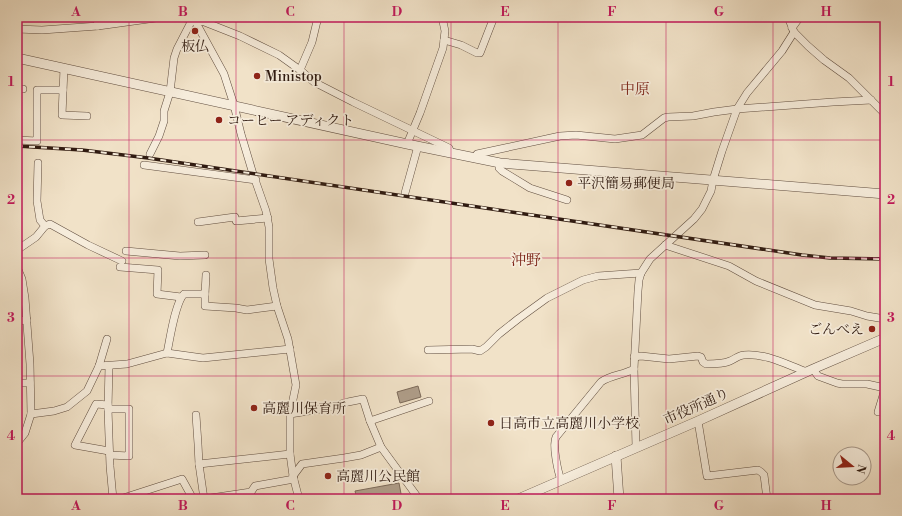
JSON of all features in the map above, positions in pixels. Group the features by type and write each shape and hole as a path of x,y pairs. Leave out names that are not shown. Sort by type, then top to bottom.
{"street":[{"path":"97,17 98,26"},
{"path":"17,29 42,30 98,26 163,17"},
{"path":"174,17 202,21 240,36 279,55 314,82 449,148 451,153"},
{"path":"300,70 312,42 318,17"},
{"path":"407,144 420,113 443,48 445,31 442,17"},
{"path":"444,40 462,45 480,53 494,17"},
{"path":"788,17 793,30 808,46 819,56 850,78 885,114"},
{"path":"636,447 634,357 638,291 641,273 650,259 694,219 702,209 711,191 712,180 737,109 747,93 782,51 800,17"},
{"path":"150,154 159,136 164,121 164,111 170,92 174,58 177,49 193,19"},
{"path":"193,19 224,74 241,134 268,218 269,259 273,288 277,306 288,339 296,385 290,414 290,454 299,499"},
{"path":"17,58 500,163 885,194"},
{"path":"64,68 62,115 87,116"},
{"path":"17,140 37,141 37,90 63,90"},
{"path":"474,158 477,154 560,136 576,135 615,139 642,135 664,118 668,117 692,116 737,109 871,100"},
{"path":"405,193 418,146"},
{"path":"38,163 37,201 40,220 45,226"},
{"path":"500,163 499,168 502,171 530,188 567,200"},
{"path":"144,165 256,180"},
{"path":"198,222 235,217 236,221 268,218"},
{"path":"17,250 36,237 45,226 52,224 121,264 158,270 157,294 181,297"},
{"path":"665,245 729,266 756,280 800,299 828,308 851,311 867,316 885,319"},
{"path":"126,252 180,256 205,256"},
{"path":"17,267 22,278 25,298 30,364 30,414 25,433 17,443"},
{"path":"428,350 472,349 480,351 499,334 547,298 583,280 598,276 641,273"},
{"path":"206,275 205,306 247,310 260,307 277,306"},
{"path":"167,353 177,306 181,297 184,294 205,294"},
{"path":"17,321 27,320"},
{"name":"市役所通り","path":"518,499 885,338"},
{"path":"30,414 54,411 67,407 87,391 99,366 107,339"},
{"path":"99,366 127,364 167,353 203,358 290,349"},
{"path":"634,357 641,356 669,359 698,356 701,357 706,364 714,364 729,362 742,355 758,355 810,370 820,377 837,383 867,384 885,388 878,412"},
{"path":"109,366 109,453 114,499"},
{"path":"561,480 557,467 554,442 556,437 600,382 607,378 634,369"},
{"path":"17,383 30,383"},
{"path":"290,414 321,409 363,399 381,447 419,499"},
{"path":"370,421 429,401"},
{"path":"96,404 108,407 130,409 129,456 75,445 96,404"},
{"path":"196,415 199,464 204,499 251,492 255,486 294,478 302,464 361,455 381,447"},
{"path":"698,421 707,476 758,470 764,475 767,499"},
{"path":"199,464 290,454"},
{"path":"616,456 618,499"},
{"path":"120,499 182,479 193,499"}],"shaded area":[{"path":"418,386 421,397 400,403 397,392"},
{"path":"399,483 402,499 383,499 382,495 378,496 379,499 357,499 355,491"}],"railway":[{"path":"17,146 82,150 148,158 802,255 830,258 885,259"}],"place":[{"name":"板仏","path":"195,31"},
{"name":"Ministop","path":"257,76"},
{"name":"コーヒー アディクト","path":"219,120"},
{"name":"平沢簡易郵便局","path":"569,183"},
{"name":"ごんべえ","path":"872,329"},
{"name":"高麗川保育所","path":"254,408"},
{"name":"日高市立高麗川小学校","path":"491,423"},
{"name":"高麗川公民館","path":"328,476"}],"district":[{"name":"中原","path":"635,89"},
{"name":"沖野","path":"526,260"}]}
